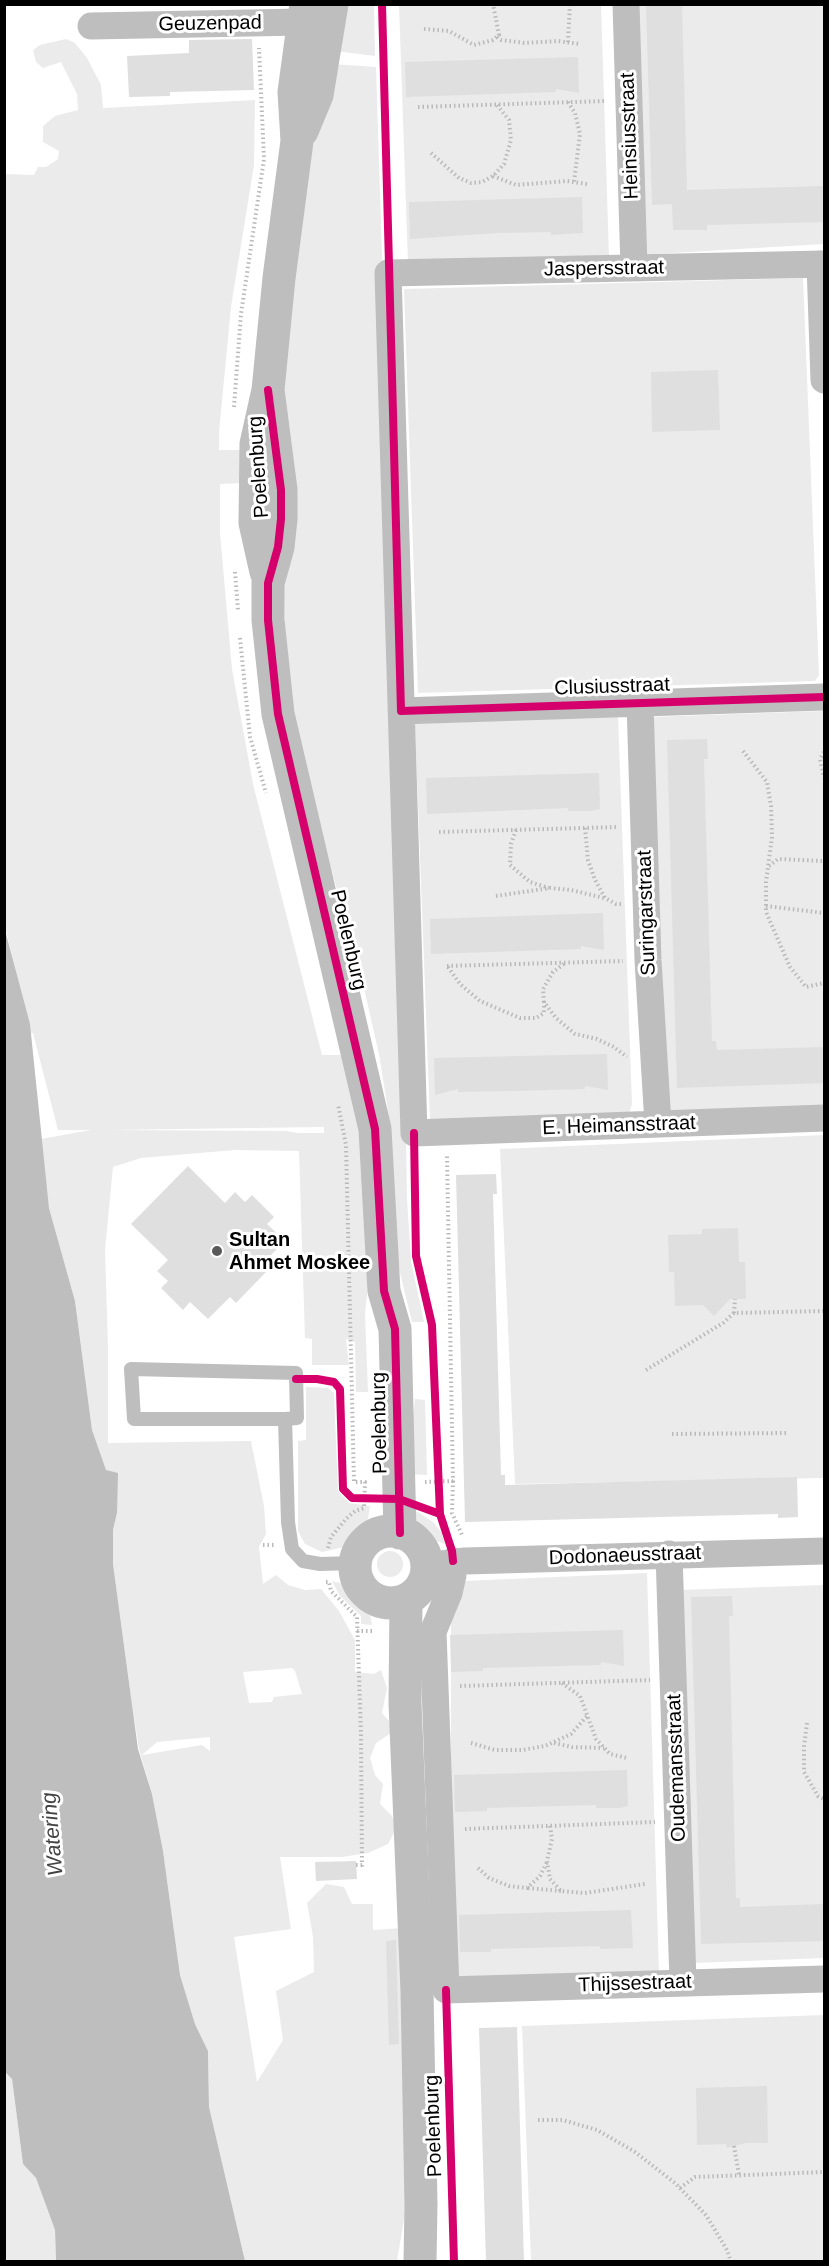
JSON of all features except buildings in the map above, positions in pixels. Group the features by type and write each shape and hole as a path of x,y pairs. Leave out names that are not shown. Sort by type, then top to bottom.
{"street":[{"name":"Heinsiusstraat","path":"626,4 634,268"},
{"name":"Geuzenpad","path":"91,26 318,14"},
{"name":"Poelenburg","path":"318,14 317,94 297,141 279,278 268,390 256,444 254,490 257,532 268,583 268,620 278,714 375,1130 384,1291 395,1329 390,1533"},
{"name":"Jaspersstraat","path":"401,711 388,273 822,264 825,380"},
{"name":"Clusiusstraat","path":"401,711 825,697"},
{"name":"Suringarstraat","path":"640,703 648,960 658,1124"},
{"name":"E. Heimansstraat","path":"401,711 414,1133 825,1118"},
{"name":"Poelenburg","path":"384,1291 375,1330 366,1494 390,1533"},
{"path":"390,1533 416,1542 422,1549 448,1556 416,1594 386,1611 360,1586 355,1575 341,1558 390,1533"},
{"name":"Dodonaeusstraat","path":"448,1556 825,1551"},
{"name":"Oudemansstraat","path":"669,1554 684,1982"},
{"path":"440,1830 433,1632 453,1575 448,1556"},
{"name":"Poelenburg","path":"386,1611 405,1703 417,1991 420,2262"},
{"name":"Thijssestraat","path":"440,1830 446,1990 825,1979"}],"lane":[{"path":"132,1369 296,1373 297,1418 285,1419 134,1419 132,1369"},
{"path":"285,1419 288,1522 292,1549 303,1561 320,1564 341,1558"}],"path":[{"path":"424,28 449,31 474,45 494,40 499,35 493,4"},
{"path":"568,42 570,4"},
{"path":"497,37 525,43 580,44"},
{"path":"418,107 629,100"},
{"path":"568,102 575,113 580,134 574,182"},
{"path":"431,153 459,178 471,183 482,182 493,176 504,164 511,140 509,120 497,105"},
{"path":"493,176 516,185 574,182 587,184"},
{"path":"743,751 756,765 766,782 771,806 772,837 766,912 790,967 806,987 825,983"},
{"path":"825,752 820,759 825,778"},
{"path":"439,832 644,826"},
{"path":"585,828 588,860 605,898"},
{"path":"516,830 511,844 510,865 530,882 605,898 616,904 646,904"},
{"path":"768,866 778,859 825,861"},
{"path":"496,896 550,888"},
{"path":"766,906 825,913"},
{"path":"565,963 553,972 543,989 544,1013 536,1018 520,1018 480,1001 460,984 447,966 648,960"},
{"path":"544,1002 556,1018 575,1034 597,1039 614,1047 627,1057"},
{"path":"446,1133 453,1481 448,1556"},
{"path":"734,1313 735,1299"},
{"path":"646,1370 723,1323 734,1313 825,1311"},
{"path":"672,1434 789,1433"},
{"path":"437,1470 438,1493"},
{"path":"417,1482 453,1481"},
{"path":"341,1558 331,1537 355,1511 364,1508 366,1494"},
{"path":"263,1545 275,1545 275,1556"},
{"path":"320,1581 329,1582 331,1591 357,1617 362,1865 356,1865"},
{"path":"357,1631 386,1611"},
{"path":"435,1687 674,1679"},
{"path":"561,1682 580,1696 596,1739 610,1754 627,1758"},
{"path":"471,1743 495,1750 522,1750 545,1746 571,1734 587,1716"},
{"path":"807,1723 804,1772 818,1796 825,1799"},
{"path":"553,1743 572,1747 604,1748"},
{"path":"440,1830 678,1822"},
{"path":"527,1888 540,1876 547,1861 552,1839 550,1826"},
{"path":"547,1861 550,1879 561,1892"},
{"path":"478,1868 489,1878 508,1886 561,1892 585,1893 645,1884"},
{"path":"538,2120 563,2120 597,2130 635,2152 680,2188 706,2215 727,2250 731,2262"},
{"path":"734,2146 739,2175"},
{"path":"680,2188 694,2177 825,2172"}],"shaded area":[{"path":"341,5 374,5 375,56 335,51"},
{"path":"399,5 601,5 609,256 408,263"},
{"path":"630,5 824,5 824,244 638,255"},
{"path":"66,39 75,43 87,58 101,85 103,108 255,100 254,165 231,307 219,432 219,450 247,450 245,483 220,484 220,533 232,669 253,784 322,1055 343,1055 360,1106 370,1267 365,1314 368,1392 356,1392 355,1342 346,1339 349,1365 312,1365 312,1339 305,1338 299,1151 235,1150 141,1158 113,1167 105,1250 108,1443 251,1441 264,1506 266,1534 259,1547 263,1584 276,1575 288,1585 305,1590 321,1589 339,1611 355,1640 355,1672 374,1674 381,1670 387,1688 382,1713 389,1721 391,1733 376,1743 370,1758 375,1775 383,1784 380,1804 392,1816 397,1827 388,1844 368,1853 342,1857 280,1857 291,1929 234,1937 257,2082 283,2040 276,1991 314,1972 313,1937 307,1903 326,1884 344,1887 352,1904 373,1904 373,1930 417,1927 415,2154 397,2261 245,2261 209,2107 208,2051 195,2024 180,1975 163,1851 152,1794 139,1749 132,1704 113,1564 113,1530 117,1513 92,1430 75,1301 49,1208 41,1139 91,1130 58,1130 5,926 4,174 34,175 38,167 46,167 58,159 59,151 43,142 43,126 55,116 78,110 77,94 61,62 43,68 36,62 33,50 40,45","holes":["324,1127 324,1133 108,1130","292,1668 302,1694 274,1697 272,1702 249,1703 243,1672","210,1737 210,1751 202,1745 142,1755 157,1742"]},
{"path":"332,64 376,67 402,887 407,1199 411,1261 424,1322 412,1322 394,1248 390,1123 379,1054 360,971 314,808 294,726 285,626 280,394 305,179"},
{"path":"803,278 819,675 815,681 418,693 404,289"},
{"path":"824,711 824,1107 668,1113 650,717"},
{"path":"618,716 632,1104 629,1114 430,1120 415,724"},
{"path":"824,1135 824,1478 515,1484 500,1149"},
{"path":"306,1387 328,1388 334,1393 338,1491 349,1503 370,1506 368,1519 352,1541 344,1547 322,1552 305,1544 298,1531 298,1441 306,1440"},
{"path":"415,1399 425,1400 427,1475 407,1474"},
{"path":"410,1510 418,1512 433,1522 441,1532 445,1544 431,1539 418,1526"},
{"path":"390,1551 399,1555 403,1564 399,1573 390,1577 381,1573 377,1564 381,1555"},
{"path":"647,1573 659,1974 451,1979 451,1623 465,1581"},
{"path":"332,1581 344,1584 360,1596 370,1614 372,1625 361,1624 361,1616 340,1596"},
{"path":"824,1585 824,1958 693,1963 679,1590"},
{"path":"824,2015 824,2261 531,2261 522,2026"},
{"path":"4,2072 12,2079 23,2164 36,2178 55,2230 56,2261 5,2261"}],"water":[{"name":"Watering","path":"4,926 30,1024 49,1208 75,1301 92,1430 106,1470 118,1473 117,1513 113,1530 113,1564 138,1749 152,1794 163,1851 180,1975 195,2024 208,2051 209,2107 245,2261 56,2261 55,2230 36,2178 23,2164 12,2079 5,2072"}],"cycle path":[{"path":"382,4 401,711 824,697"},
{"path":"268,390 281,490 278,547 268,583 268,620 278,714 375,1129 384,1291 395,1329 400,1533"},
{"path":"414,1133 416,1256 432,1325 440,1514 453,1561"},
{"path":"296,1379 334,1382 340,1389 343,1489 352,1498 399,1499 440,1514"},
{"path":"446,1990 454,2262"}],"place":[{"name":"Sultan Ahmet Moskee","path":"217,1251"}]}
